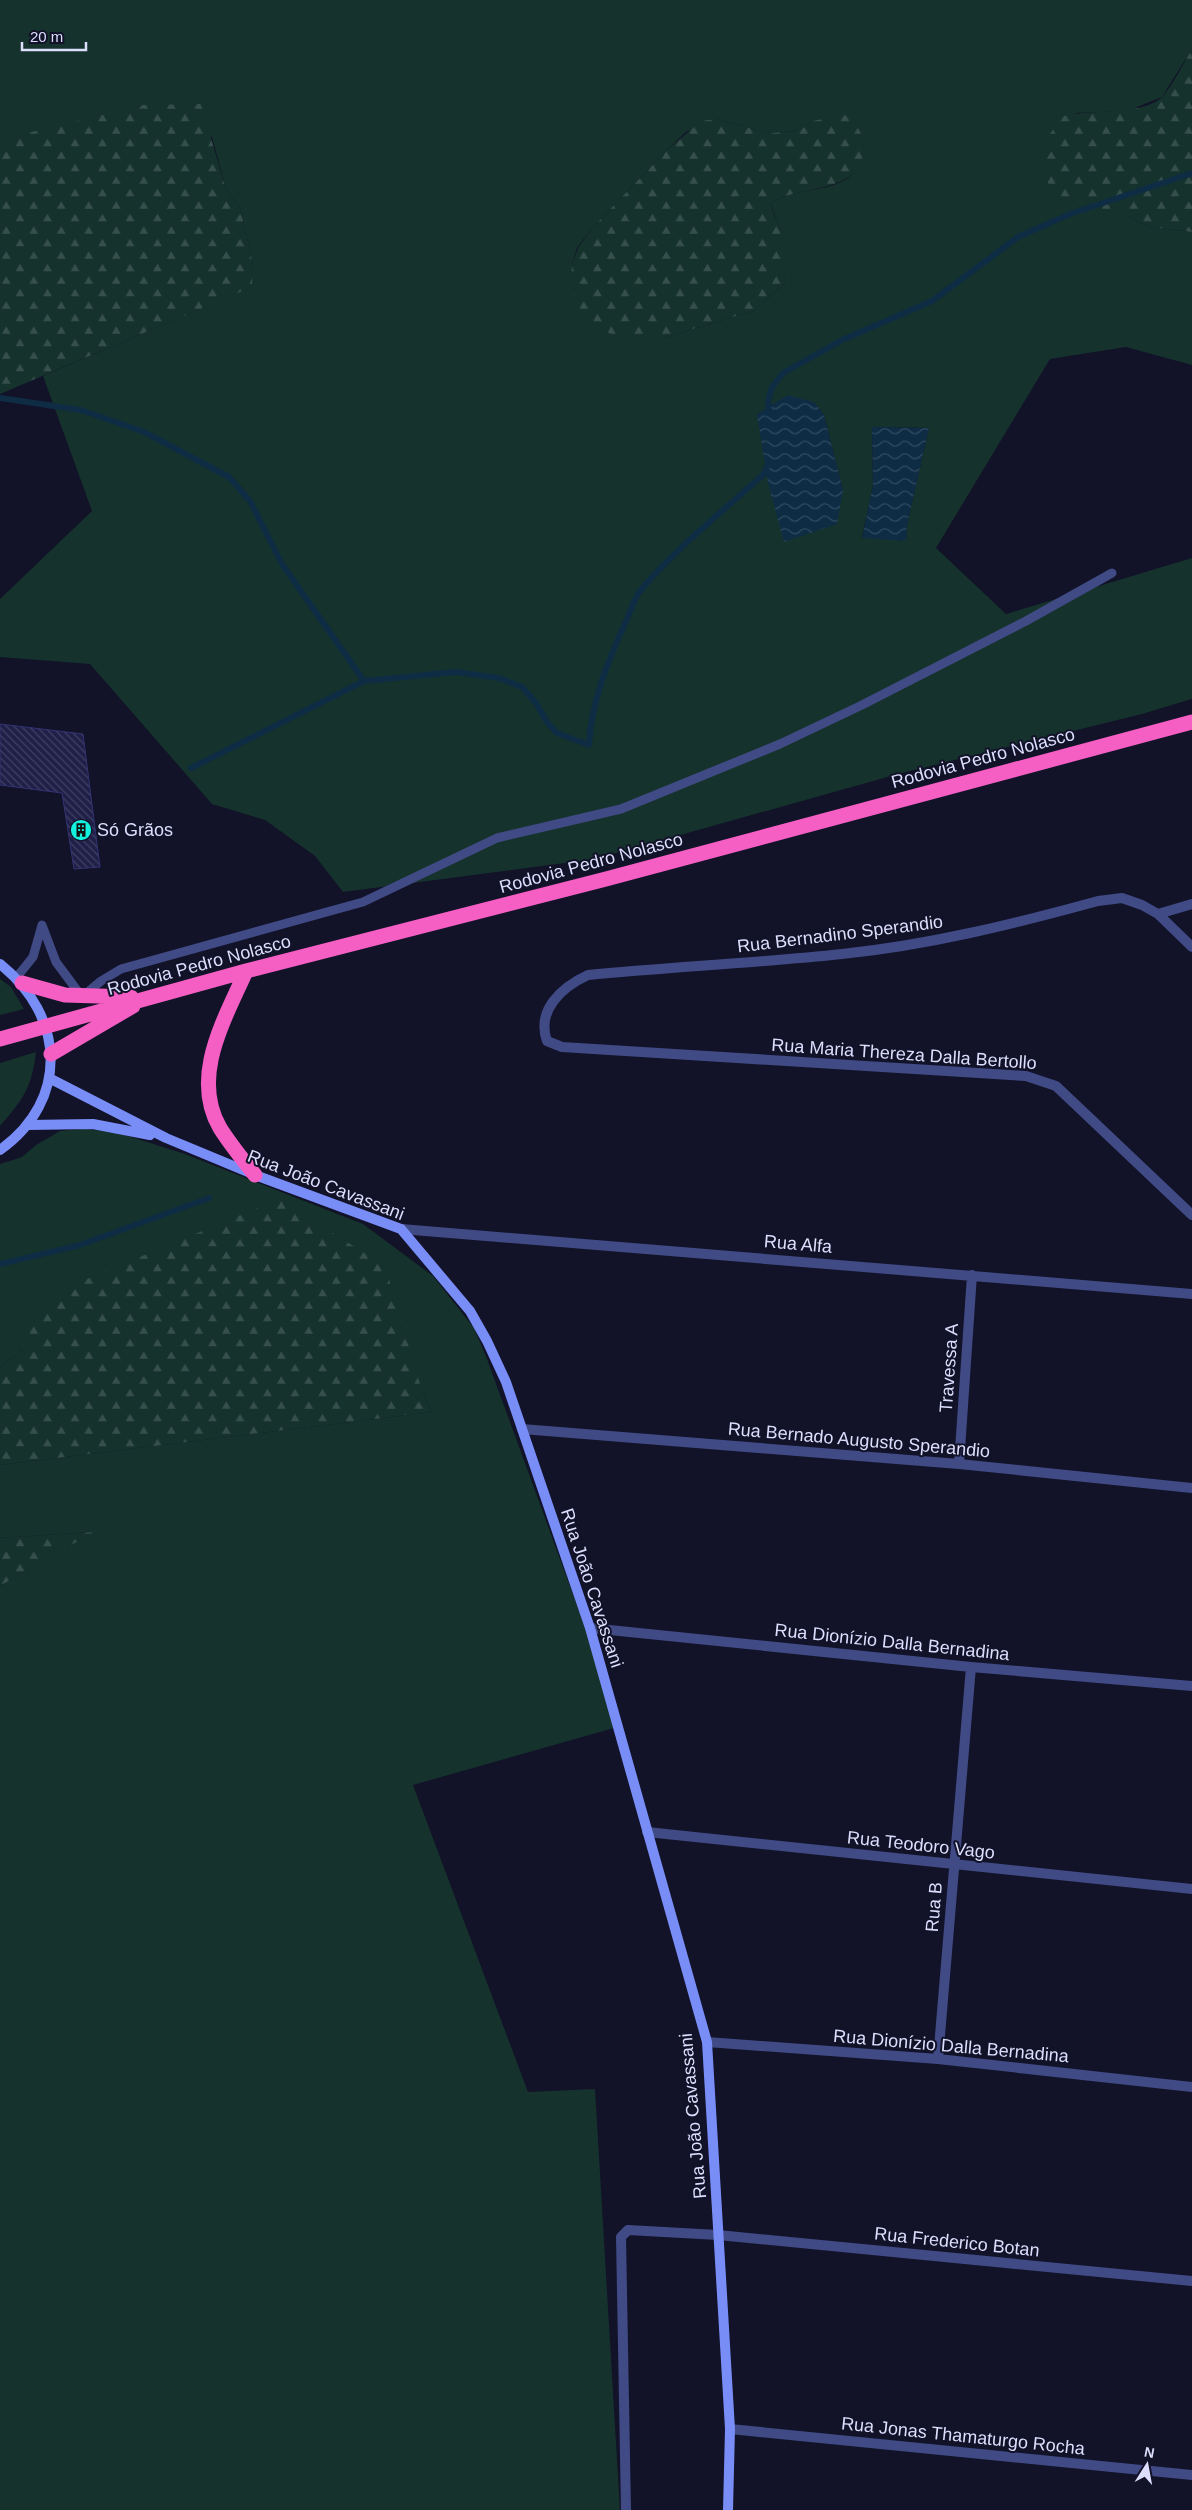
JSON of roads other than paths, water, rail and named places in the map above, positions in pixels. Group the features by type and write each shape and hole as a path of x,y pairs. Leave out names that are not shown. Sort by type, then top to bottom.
{"highway":[{"name":"Rodovia Pedro Nolasco","path":"0,1039 246,971 616,876 1192,722"},
{"path":"246,971 213,1050 208,1077 209,1092 220,1127 254,1175"},
{"path":"19,980 54,992 82,997 150,997"},
{"path":"51,1054 150,997"}],"main road":[{"path":"0,964 19,980 47,1025 51,1054 49,1078 42,1103 28,1125 0,1150"},
{"path":"49,1078 166,1138"},
{"path":"28,1125 93,1124 116,1126 166,1138"},
{"name":"Rua João Cavassani","path":"166,1138 254,1175 401,1228 470,1311 495,1357 522,1429 590,1628 707,2042 730,2429 728,2510"}],"street":[{"name":"Rua Bernadino Sperandio","path":"562,1046 548,1041 544,1023 547,1014 558,994 588,975 842,954 905,945 954,937 1098,901 1122,898 1158,914"},
{"path":"1192,904 1158,914 1192,947"},
{"name":"Rua Maria Thereza Dalla Bertollo","path":"562,1046 1035,1078 1056,1086 1192,1215"},
{"name":"Rua Alfa","path":"401,1228 1192,1294"},
{"name":"Travessa A","path":"959,1464 972,1275"},
{"name":"Rua Bernado Augusto Sperandio","path":"522,1429 959,1464 1192,1488"},
{"name":"Rua Dionízio Dalla Bernadina","path":"590,1628 971,1667 1192,1686"},
{"name":"Rua B","path":"938,2059 971,1667"},
{"name":"Rua Teodoro Vago","path":"647,1832 1192,1888"},
{"name":"Rua Dionízio Dalla Bernadina","path":"707,2042 938,2059 1192,2087"},
{"path":"626,2510 621,2237 628,2230 718,2235"},
{"name":"Rua Frederico Botan","path":"718,2235 1192,2281"},
{"name":"Rua Jonas Thamaturgo Rocha","path":"730,2429 1192,2476"}],"lane":[{"path":"19,980 33,957 42,925 56,962 82,997 101,981 121,969 363,902 496,838 621,809 780,744 938,667 1112,573"}],"water":[{"path":"788,395 814,402 824,415 843,490 837,524 784,542 768,483 757,414"},
{"path":"872,427 929,428 907,525 906,541 862,538 873,485"}],"waterway":[{"path":"769,413 768,402 772,387 783,373 842,340 932,301 1018,237 1070,214 1192,173"},
{"path":"0,398 81,410 144,432 229,477 250,501 282,564 364,681"},
{"path":"191,768 364,681 456,672 499,678 522,687 557,733 589,745 593,713 602,680 638,594 684,545 764,474 768,463"},
{"path":"0,1264 80,1245 209,1198"}],"place":[{"name":"Só Grãos","path":"81,830"}]}
